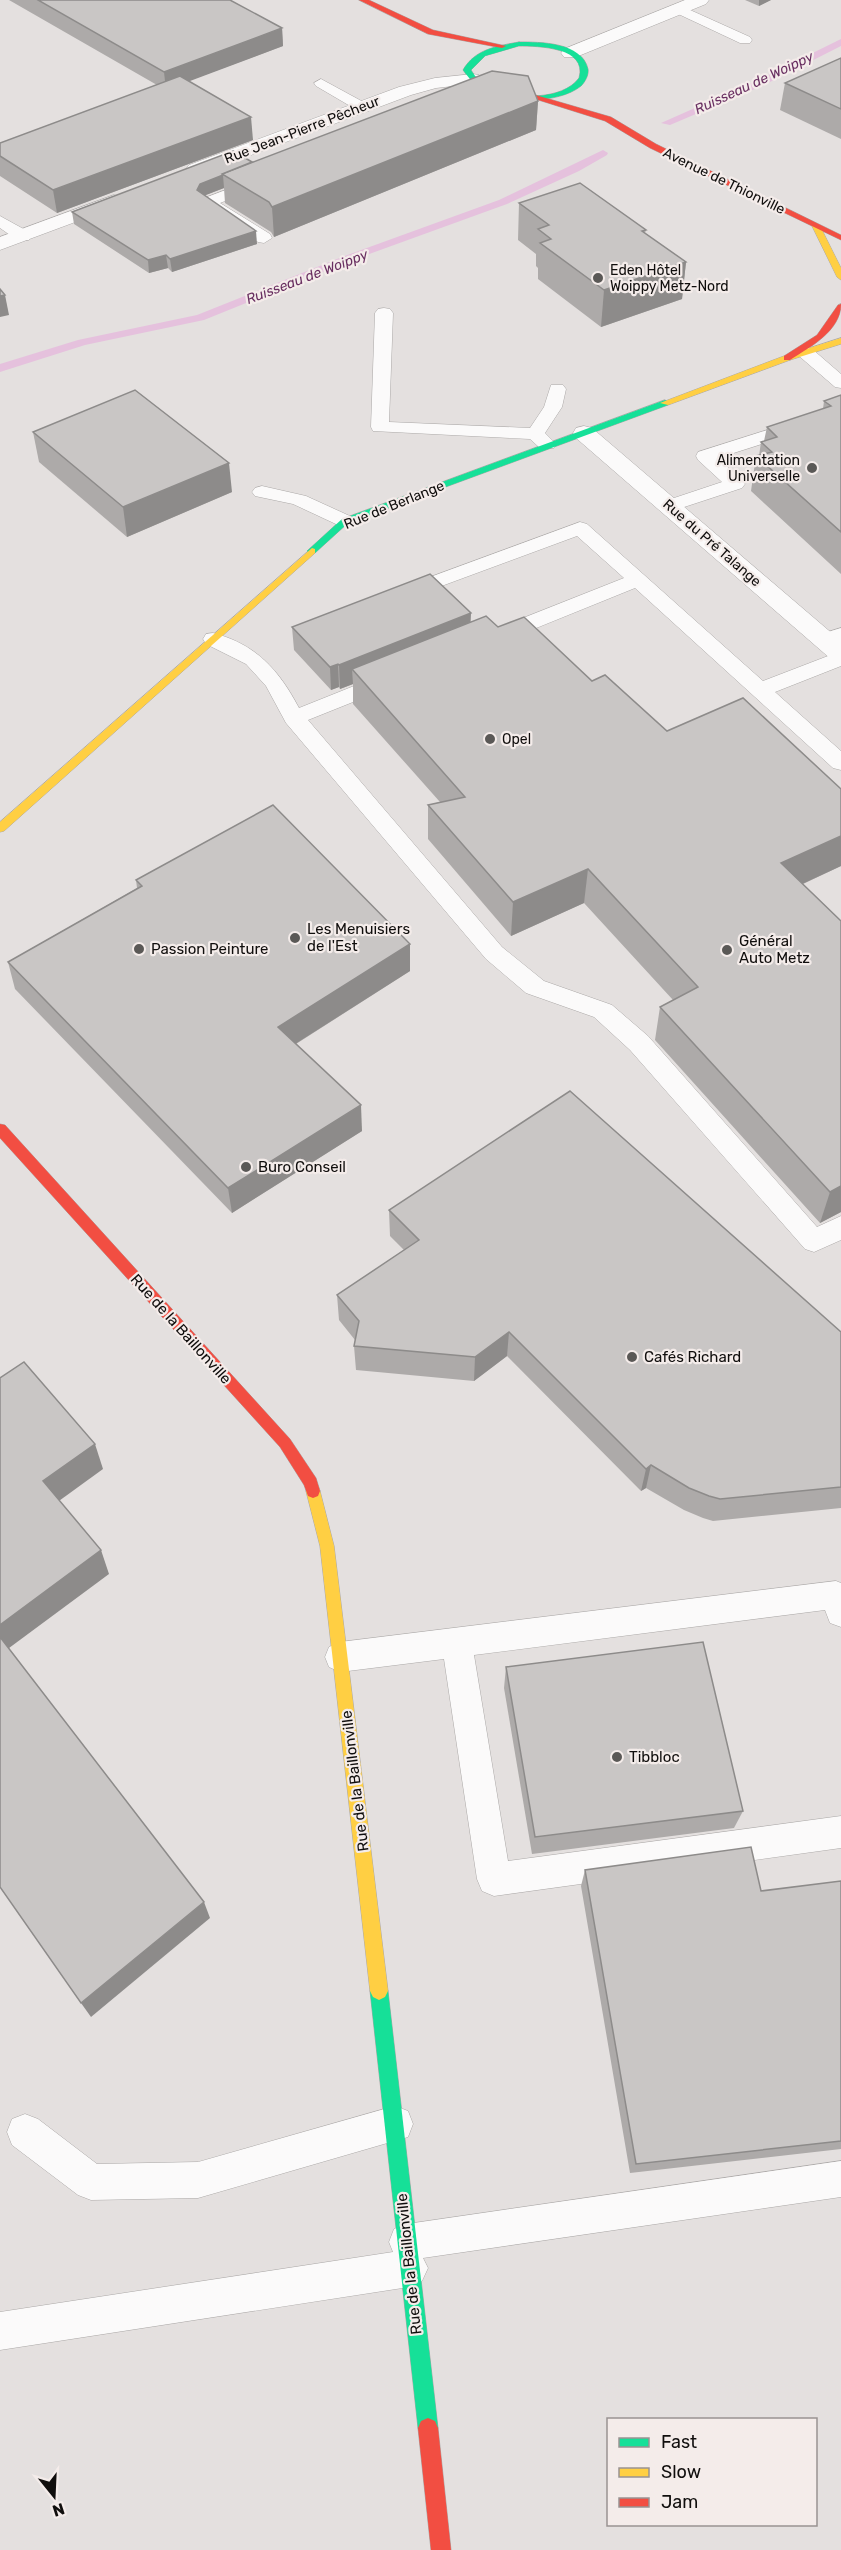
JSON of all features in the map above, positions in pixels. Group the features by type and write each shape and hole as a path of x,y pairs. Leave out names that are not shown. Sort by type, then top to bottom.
{"street":[{"path":"363,0 431,32 502,46 536,44 570,53 580,60 585,69 584,78 588,92 511,96 495,92 431,32"},
{"path":"570,53 700,0"},
{"path":"464,62 502,46"},
{"name":"Rue Jean-Pierre Pêcheur","path":"182,174 362,107 435,83 464,62"},
{"name":"Avenue de Thionville","path":"588,92 608,119"},
{"name":"Avenue de Thionville","path":"535,96 608,119 653,146 841,238"},
{"path":"0,244 130,195"},
{"path":"816,226 841,277"},
{"path":"787,358 820,337 841,307"},
{"name":"Rue de Berlange","path":"0,828 345,521 787,358 841,341"},
{"name":"Rue du Pré Talange","path":"584,433 669,506 836,642"},
{"name":"Rue de la Baillonville","path":"0,1129 285,1443 311,1483 327,1546 395,2124 441,2550"}],"lane":[{"path":"679,9 745,40"},
{"path":"321,83 362,107"},
{"path":"234,155 272,177 208,202 264,238"},
{"path":"0,221 23,236"},
{"path":"384,313 380,427 535,434 549,446"},
{"path":"805,352 841,383"},
{"path":"535,434 553,407 557,389"},
{"path":"669,506 735,484 705,456 815,421"},
{"path":"262,492 299,500 345,521"},
{"path":"380,602 580,528 841,763"},
{"path":"483,642 638,580"},
{"path":"213,639 253,659 275,683 294,718 494,953 535,987 603,1011 631,1036 814,1241 841,1227"},
{"path":"761,690 841,658"},
{"path":"294,718 405,673"},
{"path":"340,1657 836,1595 841,1613"},
{"path":"457,1643 494,1879 841,1832"},
{"path":"26,2132 91,2182 198,2180 395,2124"},
{"path":"0,2331 408,2255 841,2179"}],"building":[{"path":"38,0 230,0 282,28 164,72"},
{"path":"841,58 841,109 785,83"},
{"path":"492,71 528,76 538,101 272,207 269,202 222,174"},
{"path":"180,76 251,117 53,190 0,156 0,143"},
{"path":"233,151 252,162 200,184 197,190 256,231 170,259 166,255 148,260 72,212"},
{"path":"580,183 686,262 604,290 540,243 551,239 538,229 549,225 519,203"},
{"path":"135,390 229,463 123,507 33,432"},
{"path":"841,395 841,532 756,456 772,452 761,442 777,437 767,427 831,406 824,401"},
{"path":"430,574 471,613 330,667 292,627"},
{"name":"Général Auto Metz","path":"486,616 498,627 524,617 592,681 605,675 667,731 743,698 841,789 841,836 781,863 841,921 841,1186 830,1192 660,1007 698,987 588,869 513,902 428,805 465,797 352,669"},
{"path":"273,805 410,944 278,1027 361,1105 228,1188 8,962 142,886 136,880"},
{"path":"570,1091 841,1332 841,1487 720,1499 689,1488 651,1465 646,1469 509,1332 475,1357 354,1346 359,1321 337,1295 419,1240 389,1210"},
{"path":"24,1362 95,1444 43,1481 101,1550 0,1625 0,1378"},
{"path":"0,1637 204,1902 81,2003 0,1887"},
{"name":"Tibbloc","path":"703,1642 743,1811 535,1837 506,1667"},
{"path":"751,1847 761,1891 841,1881 841,2141 636,2164 585,1870"}],"waterway":[{"name":"Ruisseau de Woippy","path":"666,123 760,83 841,42"},
{"name":"Ruisseau de Woippy","path":"0,368 82,342 200,318 346,259 503,202 575,169 603,153"}],"traffic: fast":[{"path":"519,44 557,48 575,55 581,61 584,69 583,78 577,85 565,91 534,98 518,97 501,95 487,89 475,81 467,70 482,54 519,44"},
{"path":"312,551 345,521 665,403"},
{"path":"379,1991 428,2428"}],"traffic: slow":[{"path":"816,226 841,277"},
{"path":"665,403 787,358 841,341"},
{"path":"0,828 312,551"},
{"path":"313,1491 327,1546 379,1991"}],"traffic: jam":[{"path":"363,0 431,32 502,46"},
{"path":"535,96 608,119 653,146 841,238"},
{"path":"787,358 820,337 841,307"},
{"path":"0,1129 285,1443 311,1483 313,1491"},
{"path":"428,2428 441,2550"}],"place":[{"name":"Eden Hôtel Woippy Metz-Nord","path":"598,278"},
{"name":"Alimentation Universelle","path":"812,468"},
{"name":"Opel","path":"490,739"},
{"name":"Les Menuisiers de l'Est","path":"295,938"},
{"name":"Passion Peinture","path":"139,949"},
{"name":"Général Auto Metz","path":"727,950"},
{"name":"Buro Conseil","path":"246,1167"},
{"name":"Cafés Richard","path":"632,1357"},
{"name":"Tibbloc","path":"617,1757"}]}
